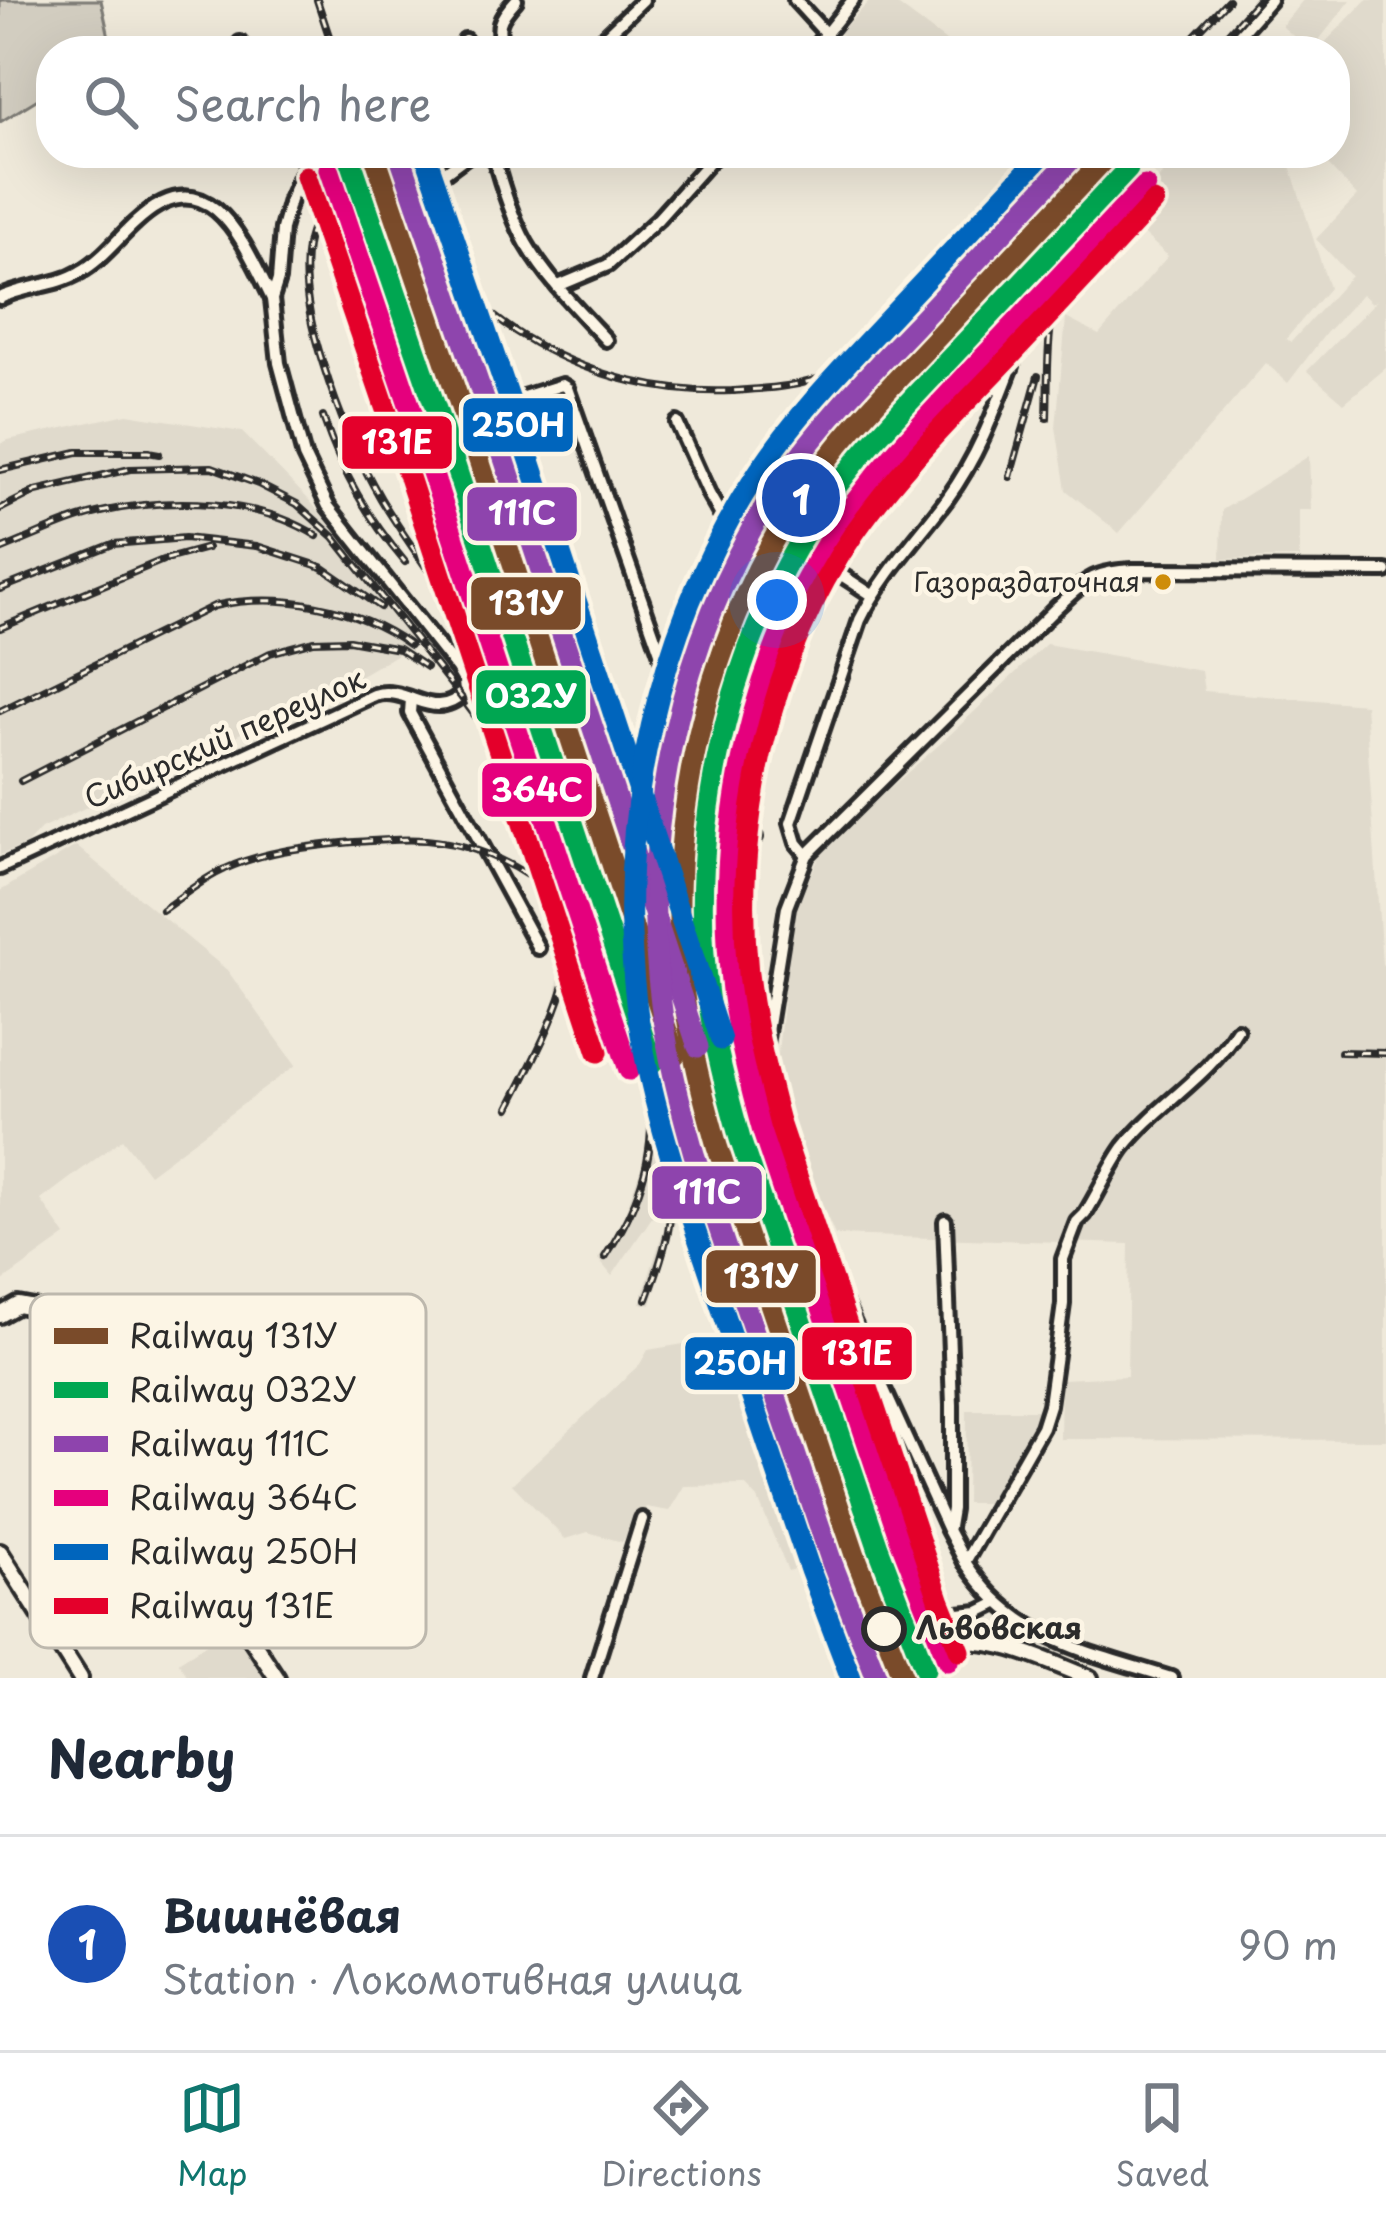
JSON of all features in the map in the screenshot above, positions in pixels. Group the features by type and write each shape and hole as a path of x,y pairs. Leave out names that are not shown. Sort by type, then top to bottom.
{"main road":[{"path":"0,1315 18,1306 30,1308"},
{"path":"0,1552 30,1599"},
{"path":"842,1678 942,1644 988,1642 1090,1678"},
{"path":"61,1648 80,1678"},
{"path":"258,1648 278,1678"}],"street":[{"path":"499,36 500,19 516,0"},
{"path":"606,36 643,0"},
{"path":"795,0 826,35 853,0"},
{"path":"1238,36 1270,0"},
{"path":"272,299 282,229 304,168"},
{"path":"402,168 421,196 451,168"},
{"path":"497,168 527,244 606,340"},
{"path":"558,286 608,265 704,168"},
{"path":"1117,168 1050,227 874,422 826,483 785,547 753,616 716,720 707,755 701,822 704,903 758,1087 810,1227 965,1562 997,1603 1044,1636 1171,1678"},
{"path":"0,298 85,270 158,204 188,196 207,202 237,230 272,299 279,363 304,457 328,506 464,681 465,692 452,703 431,706 411,699"},
{"path":"436,294 444,331 601,805 614,811 664,811 755,837"},
{"path":"807,855 791,823 860,620 872,595 950,495 986,435 1012,366"},
{"path":"472,413 567,388 683,731"},
{"path":"664,811 683,731 746,560 765,522 853,404"},
{"path":"677,423 746,560"},
{"path":"785,547 811,568 840,574 872,595"},
{"path":"758,1087 788,907 807,855 1091,577 1133,570 1386,571"},
{"name":"Сибирский переулок","path":"0,868 374,695 390,692 411,699 410,713 538,948"},
{"path":"733,1011 752,1023 769,1014"},
{"path":"965,1562 1042,1427 1063,1304 1063,1259 1077,1222 1124,1147 1214,1063 1237,1030"},
{"path":"945,1221 952,1405 948,1530"},
{"path":"592,1678 642,1519"},
{"path":"922,1678 904,1650 910,1629 927,1617 979,1612 997,1603"},
{"path":"1127,1664 1130,1678"}],"shaded area":[{"path":"0,0 101,0 109,36 36,36 36,100 0,122"},
{"path":"871,0 891,0 939,36 842,36 839,33"},
{"path":"1303,0 1351,0 1322,36 1293,36 1282,26"},
{"path":"1366,0 1386,0 1386,368 1344,403 1307,371 1377,300 1372,303 1362,294 1288,383 1266,363 1119,533 1066,490 1056,427 1066,318 1099,335 1168,256 1128,220 1167,168 1291,168 1329,288 1286,339 1291,342 1351,276 1316,239 1357,196 1331,168 1350,168 1350,36 1331,36"},
{"path":"127,414 242,432 309,500 425,638 356,678 41,829 27,844 0,855 0,444"},
{"path":"1309,456 1311,510 1299,510 1299,558 1221,559 1222,510"},
{"path":"1046,644 1201,671 1204,691 1365,704 1382,964 1386,967 1386,1440 1060,1439 1061,1379 1127,1376 1129,1244 835,1235 774,1093 792,914 825,845"},
{"path":"76,846 227,970 296,1065 149,1174 122,1139 41,1200 66,1236 0,1283 0,891"},
{"path":"686,864 690,1018 831,1463 908,1678 849,1678 809,1564 788,1571 758,1499 745,1485 684,1486 669,1511 646,1507 622,1542 588,1532 565,1539 512,1484 640,1364 648,1350 725,1337 754,1407 695,1220 686,1221 681,1203 651,1305 640,1303 667,1220 657,1210 612,1276 598,1259 619,1230 642,1165 647,1132 644,1082 608,973 557,991 561,932 632,899"},
{"path":"967,1410 1042,1410 996,1503 966,1503"},
{"path":"200,1648 245,1648 264,1678 189,1678 178,1662"}],"railway":[{"path":"317,0 329,36"},
{"path":"1194,36 1228,0"},
{"path":"1226,36 1258,0"},
{"path":"373,168 687,1112"},
{"path":"396,195 422,240 454,280 492,315 535,343 630,381 680,390 732,391 814,380 894,339 960,283 1071,168"},
{"path":"1047,418 1050,333 1060,287 1089,215 1116,168"},
{"path":"326,194 310,233 305,261 308,306 323,364 372,483 467,631"},
{"path":"327,242 369,378 397,447 442,535 518,728 553,798"},
{"path":"1016,370 1046,298"},
{"path":"383,354 405,427"},
{"path":"1010,477 1038,376"},
{"path":"323,417 357,494 405,562"},
{"path":"0,470 77,452 159,454"},
{"path":"0,509 36,491 130,469 212,467 297,504 334,537 461,697 534,794 571,858"},
{"path":"0,550 93,514 158,504 242,508 317,536"},
{"path":"0,589 113,544 185,538 257,546 322,567 380,607"},
{"path":"0,628 163,560 207,548"},
{"path":"0,711 214,606 264,601 316,606 366,620 410,645"},
{"path":"21,781 270,653 314,641 349,640 399,649 426,667"},
{"path":"573,835 587,864 634,1026 815,1547 853,1678"},
{"path":"162,910 217,873 268,854 343,843 426,840 481,852 530,877 573,913 607,958"},
{"path":"509,1108 555,1013 572,950 568,883 556,847"},
{"path":"1341,1052 1386,1053"},
{"path":"605,1257 642,1182 650,1142 650,1099"},
{"path":"647,1299 671,1213 666,1160"}],"rail line":[{"name":"032У","path":"353,168 652,1063"},
{"name":"131У","path":"379,168 675,1055"},
{"name":"111С","path":"404,168 698,1047"},
{"name":"250Н","path":"430,168 721,1040"},
{"name":"250Н","path":"851,1678 672,1161 651,1082 636,1002 631,933 639,794 651,726 694,593 759,471 824,389 1030,168"},
{"name":"111С","path":"877,1678 832,1563 679,1098 664,1022 655,936 662,800 692,666 745,541 780,483 845,401 1063,168"},
{"name":"131У","path":"903,1678 855,1555 702,1090 684,995 679,930 687,800 698,736 738,612 799,498 867,412 1096,168"},
{"name":"364С","path":"329,169 629,1070"},
{"name":"032У","path":"925,1669 878,1547 726,1086 711,1014 703,933 709,805 738,680 760,620 821,508 887,426 1128,169"},
{"name":"131Е","path":"306,176 598,1052"},
{"name":"364С","path":"948,1661 900,1539 749,1079 732,990 727,930 734,807 745,746 783,629 841,522 906,441 1145,186"},
{"name":"131Е","path":"960,1651 780,1125 766,1069 748,974 745,917 753,801 779,687 825,580 855,532 924,447 1154,202"}],"place":[{"name":"Вишнёвая","path":"801,498"},
{"name":"Газораздаточная","path":"1163,582"},
{"name":"Львовская","path":"884,1629"}]}
